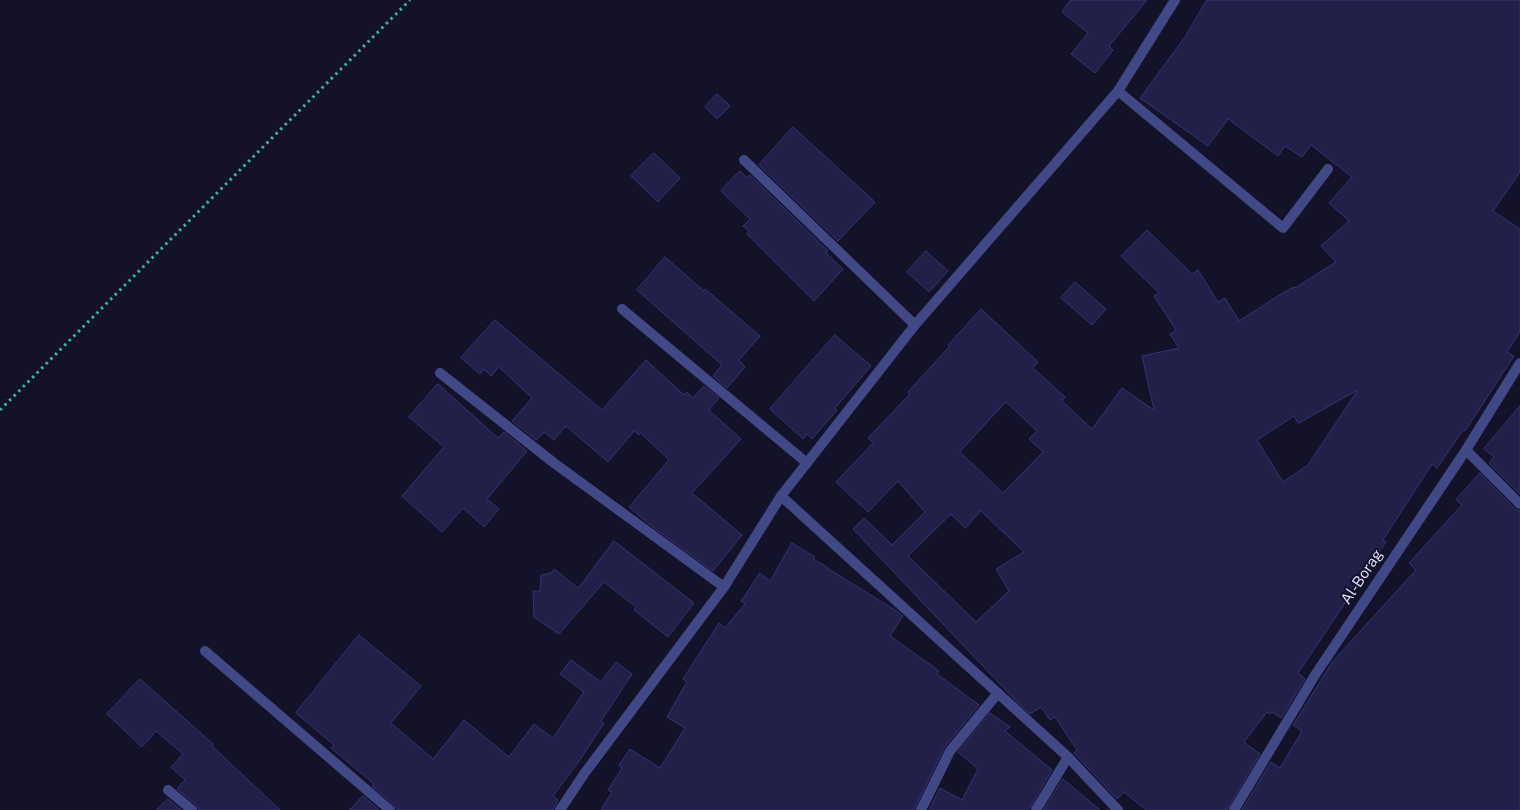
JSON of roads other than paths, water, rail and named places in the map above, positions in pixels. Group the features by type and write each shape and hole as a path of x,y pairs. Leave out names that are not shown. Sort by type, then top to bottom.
{"street":[{"path":"560,810 584,774 724,586 781,496 915,325 1118,91 1175,0"},
{"path":"1118,91 1283,228 1328,169"},
{"path":"744,160 915,325"},
{"path":"622,309 807,463"},
{"name":"Al-Borag","path":"1234,810 1315,675 1466,450 1520,364"},
{"path":"440,373 554,463 724,586"},
{"path":"1466,450 1520,504"},
{"path":"781,496 1068,757 1118,810"},
{"path":"205,651 390,810"},
{"path":"921,810 950,751 998,693"},
{"path":"1036,810 1068,757"},
{"path":"168,790 192,810"}]}
